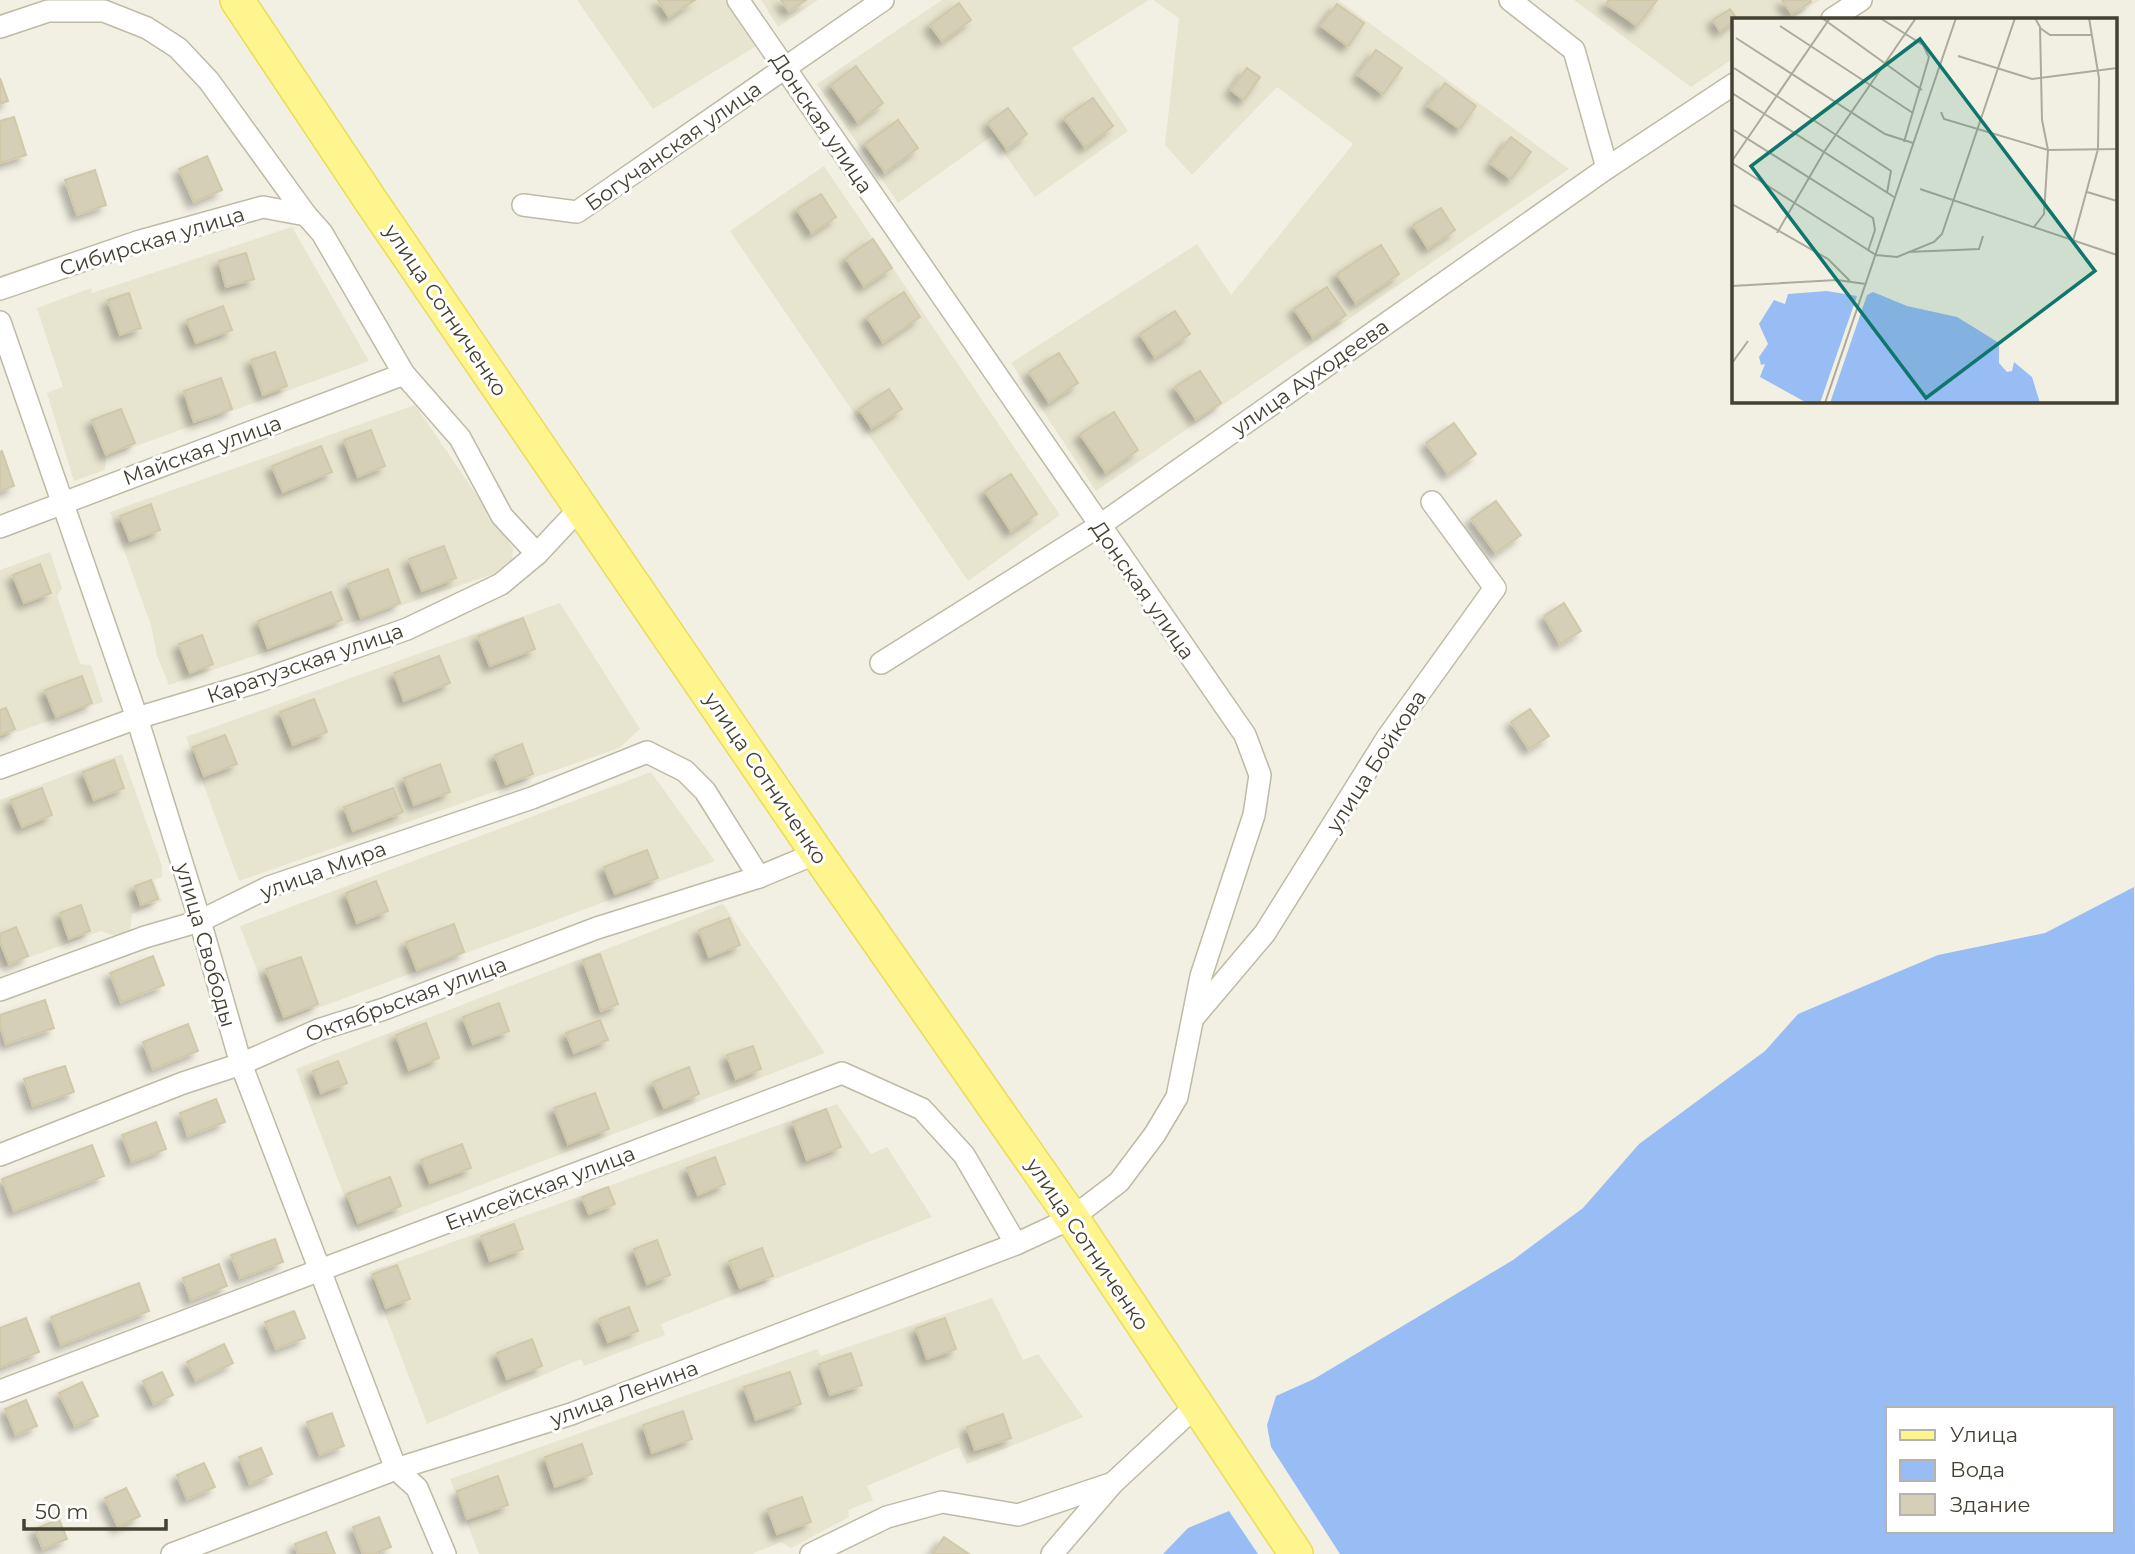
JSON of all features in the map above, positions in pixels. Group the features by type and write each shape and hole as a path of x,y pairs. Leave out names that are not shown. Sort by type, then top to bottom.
{"main road":[{"name":"улица Сотниченко","path":"237,0 373,204 817,853 1072,1218 1296,1554"}],"street":[{"name":"Донская улица","path":"738,0 1245,736 1260,775 1254,815 1201,976 1177,1097 1156,1134 1119,1182 1072,1218"},
{"name":"Богучанская улица","path":"523,205 577,212 883,0"},
{"path":"1510,0 1574,50 1607,168"},
{"path":"1834,18 1861,0"},
{"path":"0,27 48,11 104,11 147,28 178,48 209,81 306,215 322,233 404,374 460,438 502,516 537,554"},
{"name":"улица Ауходеева","path":"881,663 1099,526 1607,168 1732,85"},
{"name":"Сибирская улица","path":"0,289 140,241 262,207 306,215"},
{"name":"улица Свободы","path":"0,322 137,718 241,1064 396,1469 417,1488 445,1554"},
{"name":"Майская улица","path":"0,527 404,374"},
{"name":"улица Бойкова","path":"1192,1018 1265,933 1387,738 1495,588 1432,502"},
{"name":"Каратузская улица","path":"0,768 137,718 257,682 407,629 501,584 537,554 581,507"},
{"name":"улица Мира","path":"0,990 145,937 200,922 269,887 532,798 647,752 685,771 705,791 760,877"},
{"name":"Октябрьская улица","path":"0,1155 183,1083 241,1064 317,1030 384,1009 597,928 760,877 817,853"},
{"name":"Енисейская улица","path":"0,1391 842,1073 922,1109 964,1155 1016,1244"},
{"name":"улица Ленина","path":"172,1554 396,1469 571,1414 1016,1244 1072,1218"},
{"path":"1052,1554 1114,1483 1197,1405"},
{"path":"811,1554 887,1517 942,1502 1018,1516 1114,1483"}],"shaded area":[{"path":"577,0 725,0 758,45 653,109"},
{"path":"761,0 818,0 778,27"},
{"path":"942,0 1149,0 1072,48 1128,131 1035,197 992,136 898,203 817,84"},
{"path":"1153,0 1338,0 1569,169 1096,491 1011,363 1197,244 1231,295 1353,144 1277,87 1192,175 1165,145 1179,18"},
{"path":"1574,0 1820,0 1793,18 1732,18 1732,59 1691,87"},
{"path":"824,166 1060,515 968,581 730,231"},
{"path":"292,227 369,361 106,457 105,470 74,481 47,393 63,387 37,308 91,288 92,293"},
{"path":"415,405 513,548 512,561 499,572 169,685 157,656 151,625 110,512"},
{"path":"50,552 62,588 57,596 80,664 91,665 103,702 0,738 0,570"},
{"path":"560,603 640,729 619,748 239,881 186,737"},
{"path":"122,754 162,866 162,877 154,880 162,901 132,914 130,932 118,937 101,931 0,968 0,800"},
{"path":"651,772 715,861 277,1023 240,926"},
{"path":"723,904 825,1053 358,1232 296,1069"},
{"path":"837,1104 871,1154 887,1147 932,1217 661,1324 665,1335 584,1366 581,1359 427,1424 369,1272"},
{"path":"992,1298 1023,1360 1038,1354 1083,1417 967,1464 959,1447 867,1486 873,1500 848,1510 849,1517 791,1548 781,1542 752,1554 479,1554 450,1479 817,1349 821,1356"}],"water":[{"path":"2134,887 2135,1554 1340,1554 1271,1447 1267,1425 1276,1396 1314,1379 1513,1260 1583,1208 1639,1144 1765,1051 1798,1014 1938,955 2045,933"},
{"path":"1229,1511 1258,1554 1163,1554 1188,1528"}],"building":[{"path":"658,0 695,0 669,17"},
{"path":"781,0 806,0 789,11"},
{"path":"1609,0 1657,0 1637,26 1606,4"},
{"path":"1782,0 1810,0 1811,2 1792,14"},
{"path":"959,3 971,20 942,41 930,25"},
{"path":"1337,4 1364,23 1348,46 1321,26"},
{"path":"1730,9 1736,18 1732,18 1732,23 1720,31 1713,20"},
{"path":"1376,50 1402,68 1383,94 1358,75"},
{"path":"856,66 883,103 858,122 831,85"},
{"path":"1247,68 1260,77 1244,100 1231,90"},
{"path":"0,78 8,101 0,104"},
{"path":"1445,83 1476,106 1460,129 1428,106"},
{"path":"1093,98 1113,126 1085,147 1064,118"},
{"path":"1008,108 1027,134 1007,149 988,123"},
{"path":"14,117 26,155 0,163 0,121"},
{"path":"898,120 918,148 885,172 865,144"},
{"path":"1511,137 1531,152 1511,179 1491,164"},
{"path":"207,156 222,190 194,202 179,169"},
{"path":"95,170 106,205 77,215 65,180"},
{"path":"821,194 836,217 812,233 797,209"},
{"path":"1441,208 1455,230 1428,248 1413,225"},
{"path":"873,239 892,268 864,286 846,258"},
{"path":"1381,245 1399,274 1356,303 1337,274"},
{"path":"246,253 254,279 226,287 219,261"},
{"path":"1327,287 1346,315 1313,337 1294,309"},
{"path":"904,292 920,317 883,342 867,317"},
{"path":"129,293 141,328 120,335 108,300"},
{"path":"223,306 232,330 196,343 187,320"},
{"path":"1175,311 1190,334 1155,357 1140,334"},
{"path":"275,352 287,386 263,395 251,360"},
{"path":"1059,353 1078,383 1049,402 1029,372"},
{"path":"1200,371 1221,403 1196,419 1175,387"},
{"path":"221,378 232,409 194,422 184,391"},
{"path":"889,389 902,409 872,428 859,409"},
{"path":"121,409 135,443 106,455 92,420"},
{"path":"1114,412 1138,450 1106,472 1080,434"},
{"path":"1454,423 1476,454 1448,474 1426,443"},
{"path":"371,430 385,466 358,477 344,440"},
{"path":"321,446 332,472 283,492 272,466"},
{"path":"2,451 14,486 0,491 0,452"},
{"path":"1011,474 1037,514 1011,531 985,491"},
{"path":"1496,501 1521,535 1496,553 1471,519"},
{"path":"151,504 160,530 130,541 120,516"},
{"path":"444,546 456,578 422,591 409,559"},
{"path":"40,564 51,593 24,603 13,575"},
{"path":"388,569 400,603 361,618 348,584"},
{"path":"331,592 342,620 268,648 258,621"},
{"path":"1564,603 1581,631 1560,644 1544,616"},
{"path":"523,618 535,649 490,666 478,636"},
{"path":"202,635 213,664 190,673 179,644"},
{"path":"439,656 450,683 404,701 394,673"},
{"path":"82,676 92,703 56,717 45,690"},
{"path":"314,699 327,732 293,745 280,712"},
{"path":"6,708 15,729 0,735 0,710"},
{"path":"1530,709 1549,736 1529,749 1511,722"},
{"path":"225,735 237,764 204,776 193,747"},
{"path":"522,744 533,774 506,784 495,755"},
{"path":"114,760 124,788 94,800 83,772"},
{"path":"440,764 450,792 414,805 404,778"},
{"path":"42,788 52,815 22,827 11,800"},
{"path":"393,788 403,812 353,831 344,807"},
{"path":"647,850 658,878 615,894 604,867"},
{"path":"151,880 158,899 141,905 135,886"},
{"path":"376,881 388,911 357,923 346,893"},
{"path":"81,905 90,931 69,939 60,913"},
{"path":"729,918 740,945 709,957 699,930"},
{"path":"454,924 464,952 417,970 406,942"},
{"path":"16,927 28,956 9,964 0,942 0,934"},
{"path":"600,954 618,1004 601,1011 583,960"},
{"path":"153,956 164,985 121,1002 110,973"},
{"path":"301,957 318,1004 284,1017 266,969"},
{"path":"45,1000 54,1028 6,1044 0,1015"},
{"path":"499,1003 509,1031 473,1044 463,1017"},
{"path":"600,1020 608,1040 574,1053 566,1033"},
{"path":"426,1023 439,1058 409,1070 396,1035"},
{"path":"188,1024 198,1051 153,1069 143,1042"},
{"path":"753,1046 761,1069 736,1079 727,1055"},
{"path":"338,1061 347,1083 321,1093 313,1071"},
{"path":"65,1066 74,1092 33,1106 24,1079"},
{"path":"689,1067 699,1094 664,1108 653,1082"},
{"path":"595,1093 609,1129 568,1144 554,1108"},
{"path":"216,1099 225,1122 188,1136 180,1113"},
{"path":"826,1109 841,1147 807,1160 793,1122"},
{"path":"156,1122 166,1149 132,1162 122,1135"},
{"path":"462,1144 471,1168 430,1183 421,1160"},
{"path":"92,1145 104,1176 14,1211 2,1179"},
{"path":"715,1157 725,1184 698,1195 687,1168"},
{"path":"390,1177 401,1206 358,1223 347,1194"},
{"path":"608,1187 615,1204 589,1214 582,1197"},
{"path":"514,1224 523,1249 490,1261 481,1236"},
{"path":"275,1239 283,1262 240,1278 231,1255"},
{"path":"657,1240 670,1275 647,1284 634,1249"},
{"path":"762,1248 773,1276 740,1288 729,1261"},
{"path":"219,1264 227,1286 191,1300 183,1278"},
{"path":"397,1265 410,1299 386,1308 373,1274"},
{"path":"139,1283 149,1311 61,1345 51,1317"},
{"path":"629,1307 638,1331 608,1342 599,1319"},
{"path":"294,1311 305,1338 276,1349 265,1322"},
{"path":"26,1318 39,1352 0,1367 0,1328"},
{"path":"945,1318 956,1349 927,1359 916,1328"},
{"path":"532,1339 542,1366 507,1379 497,1353"},
{"path":"224,1344 233,1363 196,1381 187,1362"},
{"path":"851,1353 862,1385 830,1395 819,1364"},
{"path":"162,1372 173,1395 154,1404 143,1381"},
{"path":"790,1372 801,1404 756,1420 744,1387"},
{"path":"82,1382 98,1416 75,1426 59,1393"},
{"path":"26,1400 37,1426 16,1435 5,1409"},
{"path":"683,1411 692,1439 652,1453 643,1425"},
{"path":"332,1413 344,1446 320,1455 307,1422"},
{"path":"1003,1414 1011,1438 975,1450 967,1427"},
{"path":"582,1444 592,1474 555,1487 545,1457"},
{"path":"261,1448 272,1474 250,1484 239,1457"},
{"path":"204,1463 215,1487 187,1499 177,1475"},
{"path":"498,1476 508,1505 467,1519 457,1491"},
{"path":"126,1488 140,1516 118,1527 105,1498"},
{"path":"802,1497 811,1522 777,1534 768,1509"},
{"path":"379,1517 391,1547 374,1554 363,1554 353,1527"},
{"path":"59,1519 67,1539 43,1549 35,1529"},
{"path":"326,1532 335,1554 298,1554 295,1544"},
{"path":"944,1537 969,1554 932,1554"}]}
